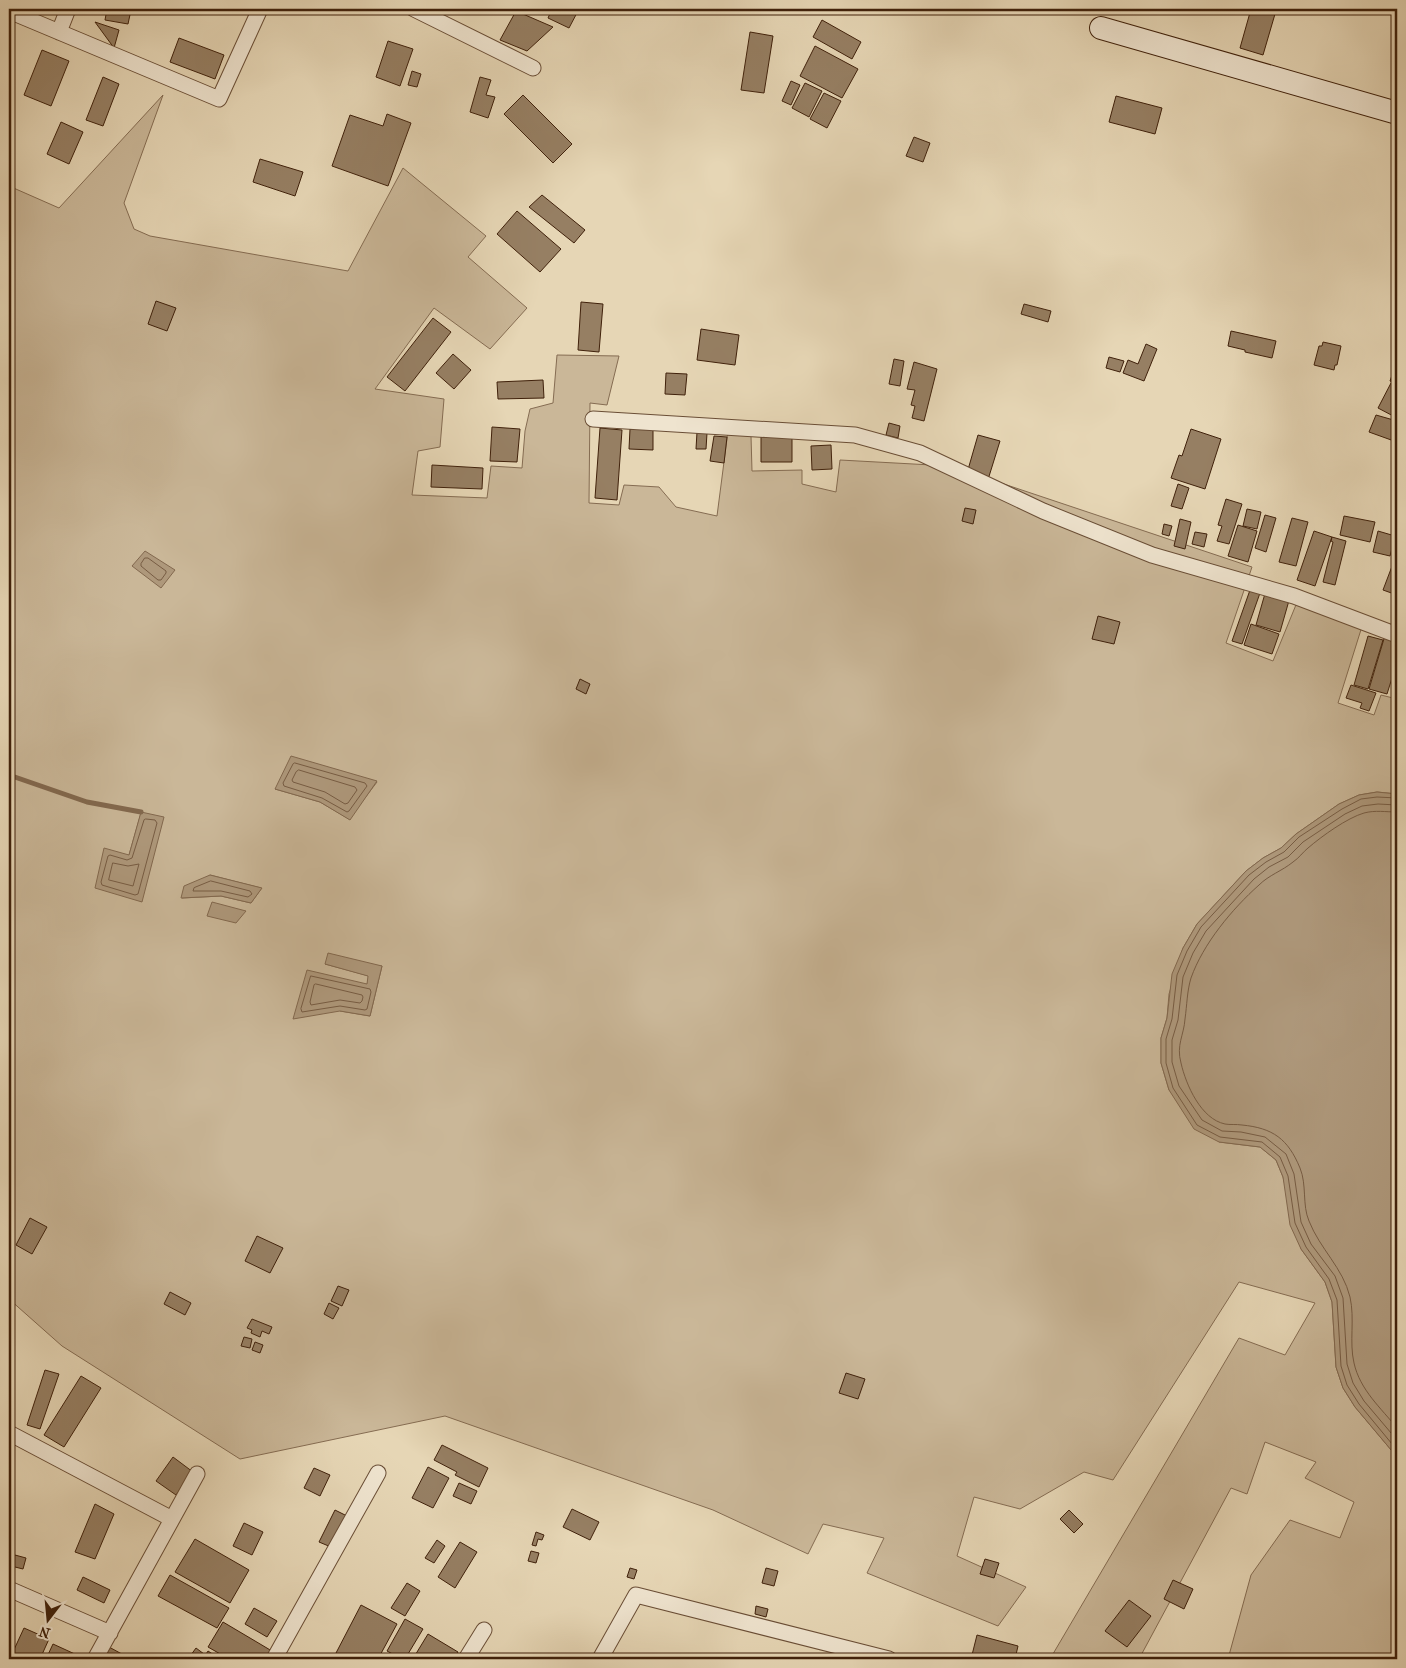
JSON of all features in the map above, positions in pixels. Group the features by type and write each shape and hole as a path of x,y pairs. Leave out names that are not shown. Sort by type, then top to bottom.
{"street":[{"path":"59,32 68,9"},
{"path":"9,11 219,99 260,9"},
{"path":"414,9 533,68"},
{"path":"1101,28 1397,113"},
{"path":"593,419 855,435 920,453 1043,511 1152,554 1294,596 1397,635"},
{"path":"9,1433 172,1519"},
{"path":"274,1659 378,1473"},
{"path":"95,1659 197,1474"},
{"path":"9,1589 110,1633"},
{"path":"600,1659 636,1595 888,1659"},
{"path":"466,1659 484,1630"}],"shaded area":[{"path":"163,95 124,203 134,229 150,236 348,271 403,168 486,236 468,257 527,308 490,349 434,308 375,389 444,399 440,447 418,451 412,495 487,498 491,466 522,468 525,431 530,409 553,403 557,355 619,356 607,405 590,403 589,503 619,505 624,485 659,487 676,507 717,516 728,431 751,436 752,471 802,470 802,484 836,492 840,460 950,466 1252,567 1226,643 1273,661 1300,595 1364,620 1338,703 1374,715 1381,695 1397,699 1397,794 1377,792 1359,795 1339,804 1296,834 1281,848 1263,858 1246,871 1197,924 1183,948 1169,994 1167,1018 1161,1038 1161,1063 1169,1090 1219,1142 1260,1147 1276,1160 1283,1177 1301,1249 1325,1282 1332,1302 1336,1367 1343,1388 1355,1407 1397,1457 1397,1659 1228,1659 1251,1575 1290,1520 1340,1538 1354,1502 1305,1478 1316,1462 1265,1442 1247,1494 1231,1488 1139,1659 1050,1659 1239,1338 1285,1355 1315,1303 1239,1282 1113,1480 1084,1472 1020,1509 974,1497 957,1556 1026,1587 998,1626 867,1573 884,1538 823,1524 808,1554 713,1510 445,1416 240,1459 62,1346 9,1299 9,186 59,208","holes":["377,782 349,819 320,802 275,789","141,813 141,902 129,855","210,875 261,888 251,903 221,896 182,898","325,964 382,966 370,1016 340,1011 367,985 369,976"]}],"water":[{"path":"145,551 175,570 161,588 132,566"},
{"path":"291,756 377,781 350,820 320,802 275,789"},
{"path":"1377,792 1397,794 1397,1457 1355,1407 1343,1388 1336,1367 1332,1302 1325,1282 1301,1249 1290,1225 1283,1177 1276,1160 1260,1147 1219,1142 1194,1129 1169,1090 1161,1063 1161,1038 1167,1018 1172,974 1183,948 1197,924 1246,871 1263,858 1281,848 1296,834 1339,804 1359,795"},
{"path":"141,812 164,817 142,902 95,888 104,848 129,855"},
{"path":"210,875 262,888 251,903 221,896 181,898 184,886"},
{"path":"212,902 246,911 236,923 207,916"},
{"path":"328,953 382,966 370,1016 340,1011 293,1019 307,970 367,984 368,976 325,964"}],"building":[{"path":"107,9 131,10 128,24 105,20"},
{"path":"552,9 579,9 569,28 548,18"},
{"path":"1251,9 1275,14 1263,55 1240,48"},
{"path":"516,11 553,27 527,51 500,40"},
{"path":"822,20 861,42 852,59 813,37"},
{"path":"95,22 119,30 114,48"},
{"path":"750,32 773,36 764,93 741,90"},
{"path":"179,38 224,55 215,79 170,62"},
{"path":"388,41 413,49 400,86 376,77"},
{"path":"815,46 858,69 842,98 800,76"},
{"path":"42,50 69,61 51,106 24,95"},
{"path":"412,71 421,74 417,87 408,85"},
{"path":"103,77 119,84 103,126 86,120"},
{"path":"480,77 491,80 486,95 495,97 488,118 470,112"},
{"path":"791,81 800,85 791,105 782,101"},
{"path":"805,83 822,91 809,117 792,108"},
{"path":"824,93 841,101 827,128 810,119"},
{"path":"523,95 572,144 553,163 504,114"},
{"path":"1116,96 1162,108 1155,134 1109,122"},
{"path":"387,114 411,123 388,186 332,166 350,115 383,126"},
{"path":"61,122 83,132 69,164 47,154"},
{"path":"914,137 930,143 923,162 906,156"},
{"path":"260,159 303,172 295,196 253,182"},
{"path":"542,195 585,230 574,243 529,207"},
{"path":"517,211 561,249 540,272 497,234"},
{"path":"156,301 176,308 167,331 148,324"},
{"path":"581,302 603,304 599,352 578,350"},
{"path":"1024,304 1051,311 1048,322 1021,314"},
{"path":"433,318 451,332 405,391 387,377"},
{"path":"701,329 739,335 735,365 697,360"},
{"path":"1231,331 1276,341 1272,358 1228,346"},
{"path":"1323,342 1341,346 1334,370 1314,365 1319,346 1322,346"},
{"path":"1146,344 1157,349 1144,381 1123,373 1128,360 1138,364"},
{"path":"453,354 471,370 454,389 436,373"},
{"path":"1109,357 1124,361 1120,372 1106,368"},
{"path":"894,359 904,361 900,386 889,384"},
{"path":"1397,361 1397,384 1390,381"},
{"path":"914,362 937,369 924,421 912,418 915,406 911,405 915,390 907,389"},
{"path":"666,373 687,374 685,395 665,394"},
{"path":"543,380 544,398 498,399 497,382"},
{"path":"1391,383 1397,386 1397,418 1378,408"},
{"path":"1376,415 1397,421 1397,435 1394,441 1369,432"},
{"path":"889,423 900,426 898,438 886,435"},
{"path":"492,427 520,429 517,462 490,461"},
{"path":"600,428 622,430 617,500 595,498"},
{"path":"630,429 653,429 653,450 629,449"},
{"path":"1191,429 1221,439 1205,489 1171,478 1179,455 1182,456"},
{"path":"697,432 707,433 706,449 696,449"},
{"path":"978,435 1000,441 986,486 965,480"},
{"path":"714,436 727,437 724,463 710,461"},
{"path":"761,437 792,438 792,462 761,462"},
{"path":"831,445 832,469 812,470 811,446"},
{"path":"432,465 483,468 482,489 431,487"},
{"path":"1178,484 1189,488 1182,509 1171,506"},
{"path":"1226,499 1242,504 1229,544 1217,541 1222,526 1218,525"},
{"path":"965,508 976,510 973,524 962,521"},
{"path":"1247,509 1261,512 1257,529 1243,526"},
{"path":"1265,515 1276,518 1266,552 1255,548"},
{"path":"1344,516 1375,522 1370,542 1340,535"},
{"path":"1292,518 1308,522 1296,566 1279,562"},
{"path":"1180,519 1191,522 1185,549 1174,546"},
{"path":"1164,524 1172,526 1169,536 1162,534"},
{"path":"1238,525 1257,531 1248,562 1228,556"},
{"path":"1314,531 1332,537 1315,586 1297,580"},
{"path":"1378,531 1395,536 1390,556 1373,552"},
{"path":"1195,532 1207,534 1204,547 1192,544"},
{"path":"1332,537 1346,541 1335,585 1323,582 1333,542 1331,541"},
{"path":"1394,561 1397,563 1397,595 1383,590"},
{"path":"1268,583 1292,590 1280,632 1256,625"},
{"path":"1250,590 1260,593 1242,644 1232,641"},
{"path":"1098,616 1120,622 1114,644 1092,639"},
{"path":"1251,624 1279,634 1272,654 1244,645"},
{"path":"1386,632 1397,635 1397,662 1387,694 1369,689"},
{"path":"1368,636 1383,640 1368,689 1354,685"},
{"path":"580,679 590,684 586,694 576,689"},
{"path":"1351,685 1376,693 1369,711 1360,708 1362,703 1346,698"},
{"path":"30,1218 47,1227 32,1254 16,1245"},
{"path":"257,1236 283,1248 270,1273 245,1261"},
{"path":"338,1286 349,1290 342,1306 331,1301"},
{"path":"170,1292 191,1303 185,1315 164,1304"},
{"path":"329,1303 339,1308 333,1319 324,1314"},
{"path":"252,1319 272,1327 269,1334 262,1331 260,1337 251,1333 252,1330 247,1328"},
{"path":"244,1337 252,1339 250,1348 241,1346"},
{"path":"255,1342 263,1345 260,1353 252,1350"},
{"path":"45,1370 59,1374 40,1429 27,1425"},
{"path":"846,1373 865,1379 858,1399 839,1393"},
{"path":"81,1376 101,1388 64,1447 44,1435"},
{"path":"442,1445 488,1468 479,1487 455,1475 457,1472 434,1460"},
{"path":"173,1457 193,1472 176,1495 156,1481"},
{"path":"428,1467 449,1478 433,1508 412,1498"},
{"path":"314,1468 330,1475 320,1496 304,1488"},
{"path":"459,1483 477,1491 471,1504 453,1496"},
{"path":"95,1504 114,1514 95,1559 75,1552"},
{"path":"572,1509 599,1522 590,1540 563,1527"},
{"path":"335,1510 347,1516 331,1547 319,1542"},
{"path":"1069,1510 1083,1524 1074,1533 1060,1519"},
{"path":"244,1523 263,1532 252,1555 233,1546"},
{"path":"536,1532 544,1535 542,1540 538,1539 536,1546 532,1545"},
{"path":"195,1539 249,1570 230,1603 175,1572"},
{"path":"437,1540 445,1546 434,1563 425,1558"},
{"path":"460,1542 477,1552 455,1588 438,1577"},
{"path":"531,1551 539,1553 536,1563 528,1561"},
{"path":"15,1555 26,1558 23,1569 11,1566"},
{"path":"985,1559 999,1563 994,1578 980,1574"},
{"path":"630,1568 637,1570 634,1579 627,1577"},
{"path":"766,1568 778,1571 774,1586 762,1583"},
{"path":"170,1575 229,1608 217,1628 158,1596"},
{"path":"83,1577 110,1590 104,1603 77,1590"},
{"path":"1173,1580 1193,1589 1184,1609 1164,1599"},
{"path":"407,1583 420,1591 405,1616 391,1608"},
{"path":"1129,1600 1151,1616 1127,1647 1105,1631"},
{"path":"361,1605 397,1624 378,1659 348,1659 336,1653"},
{"path":"756,1606 768,1609 766,1617 755,1614"},
{"path":"254,1608 277,1621 267,1637 245,1624"},
{"path":"405,1619 423,1629 405,1659 402,1659 387,1651"},
{"path":"223,1622 282,1657 281,1659 229,1659 208,1647"},
{"path":"24,1628 49,1639 40,1659 23,1659 12,1654"},
{"path":"428,1634 458,1652 454,1659 417,1659 414,1657"},
{"path":"977,1635 1018,1646 1015,1659 971,1659"},
{"path":"53,1644 77,1655 75,1659 46,1659"},
{"path":"109,1647 131,1659 102,1659"},
{"path":"196,1648 204,1654 199,1659 188,1659"},
{"path":"208,1651 220,1659 203,1659"}],"waterway":[{"path":"9,775 87,802 141,812"}]}
